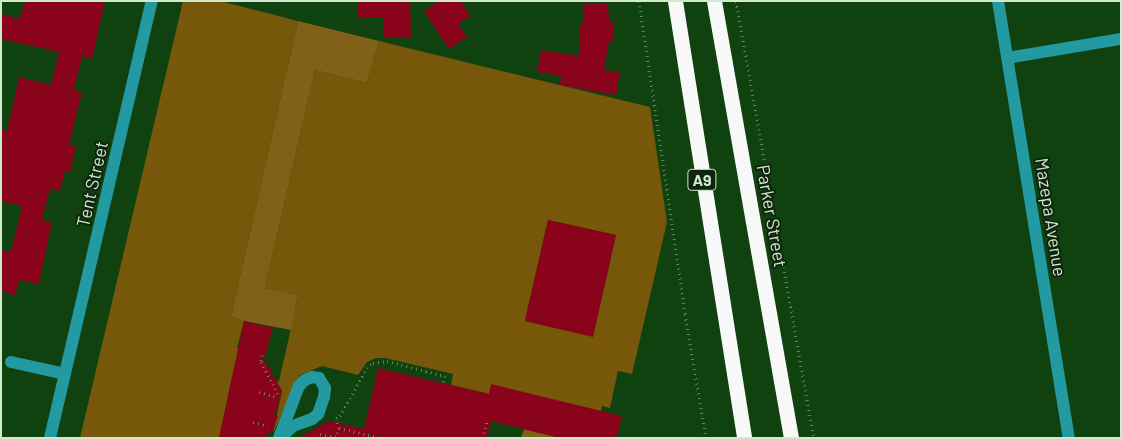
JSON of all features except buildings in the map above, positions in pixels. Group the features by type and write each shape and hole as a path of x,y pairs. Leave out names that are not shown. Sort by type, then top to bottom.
{"highway":[{"name":"A9","path":"675,1 744,438"},
{"name":"Parker Street","path":"714,1 791,438"}],"street":[{"name":"Tent Street","path":"50,438 152,1"},
{"name":"Mazepa Avenue","path":"998,1 1069,438"},
{"path":"1007,58 1121,39"},
{"path":"11,362 65,374"},
{"path":"312,377 319,378 325,388 318,414 312,419 292,426 279,438 299,386 304,380 312,377"}],"path":[{"path":"639,1 685,314 706,438"},
{"path":"736,1 814,438"},
{"path":"262,355 261,362 278,392 275,404"},
{"path":"336,438 339,428 336,418 340,416 367,368 373,363 387,361 445,376 444,383"},
{"path":"259,392 277,397"},
{"path":"483,438 487,420"},
{"path":"253,422 269,426 266,432"},
{"path":"339,428 381,438"}],"shaded area":[{"path":"183,1 220,1 298,21 231,316 244,321 237,348 258,354 261,383 232,377 219,438 80,438"},
{"path":"298,21 379,41 367,83 315,70 265,288 298,296 291,330 244,321 231,316"},
{"path":"379,41 650,107 667,222 632,374 618,371 610,408 602,406 601,411 489,394 451,385 453,374 385,358 376,358 367,362 358,375 322,366 300,375 273,433 282,391 277,382 279,381 298,297 265,288 315,70 367,83","holes":["548,220 616,235 593,336 525,321"]},
{"path":"524,429 560,438 521,438"}]}
